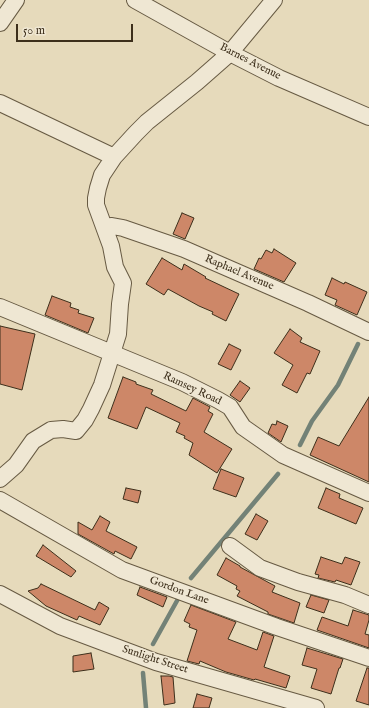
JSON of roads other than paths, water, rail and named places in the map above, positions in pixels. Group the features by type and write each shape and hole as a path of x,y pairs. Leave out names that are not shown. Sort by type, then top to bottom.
{"street":[{"path":"0,23 16,0"},
{"name":"Barnes Avenue","path":"134,0 279,78 369,117"},
{"path":"0,479 16,465 32,441 51,430 63,429 76,431 85,420 91,408 102,385 113,354 118,334 123,283 115,267 111,246 96,205 98,188 102,175 114,157 147,122 197,82 230,53 274,0"},
{"path":"0,103 114,157"},
{"name":"Raphael Avenue","path":"104,227 112,226 123,228 184,249 308,303 369,332"},
{"name":"Ramsey Road","path":"0,307 182,382 218,400 230,407 243,428 284,456 369,493"},
{"name":"Gordon Lane","path":"0,500 122,570 277,627 369,658"},
{"path":"230,546 260,568 298,582 345,595 369,605"},
{"name":"Sunlight Street","path":"0,594 60,626 156,662 316,708"}],"waterway":[{"path":"300,445 312,421 338,385 358,344"},
{"path":"191,578 278,474"},
{"path":"153,644 178,599"},
{"path":"143,673 146,708"}]}
